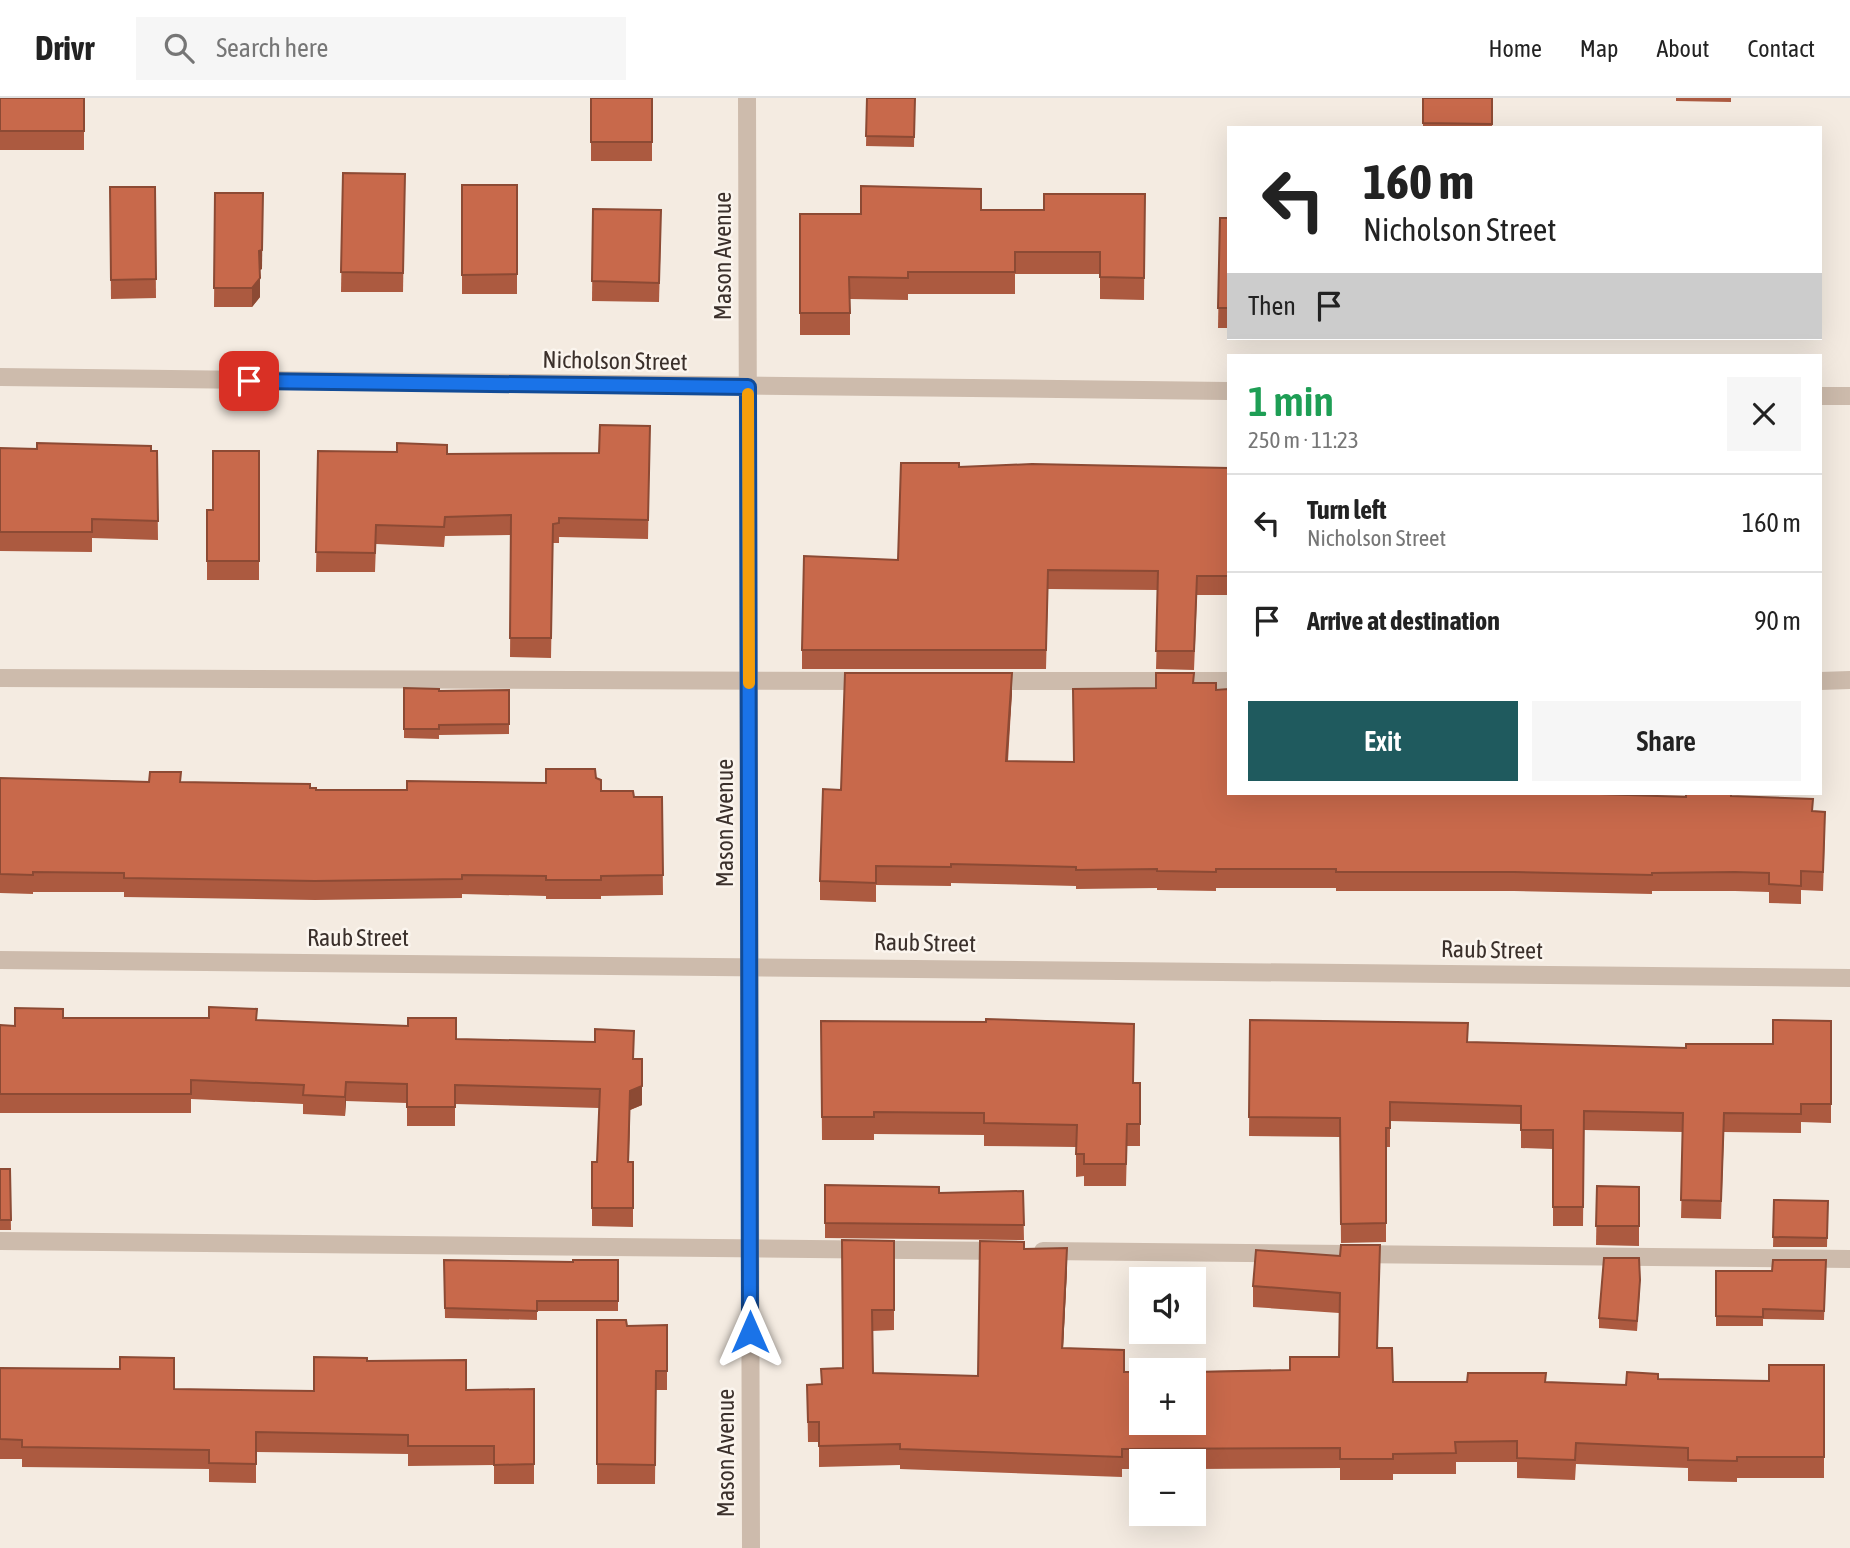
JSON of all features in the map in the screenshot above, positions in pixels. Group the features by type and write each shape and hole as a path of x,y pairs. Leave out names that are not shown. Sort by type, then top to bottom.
{"street":[{"name":"Mason Avenue","path":"747,98 751,1548"},
{"name":"Nicholson Street","path":"0,377 1227,391"},
{"path":"1822,396 1850,396"},
{"path":"0,678 886,681"},
{"path":"1822,681 1850,680"},
{"path":"968,681 1227,681"},
{"name":"Raub Street","path":"0,960 750,965 1850,978"},
{"path":"0,1241 1850,1259"}],"building":[{"path":"0,98 84,98 84,131 0,131"},
{"path":"591,98 652,98 652,142 591,142"},
{"path":"867,98 915,98 914,137 866,136"},
{"path":"1423,98 1492,98 1492,124 1423,123"},
{"path":"343,173 405,174 403,273 341,272"},
{"path":"462,185 517,185 517,274 462,275"},
{"path":"861,186 981,189 981,210 1044,210 1044,194 1145,194 1144,278 1100,277 1100,252 1015,252 1015,272 908,272 908,278 849,277 850,313 800,313 800,214 861,214"},
{"path":"110,187 155,187 156,279 111,280"},
{"path":"215,193 263,193 260,278 252,288 214,288"},
{"path":"593,209 661,210 659,283 592,281"},
{"path":"1220,218 1227,218 1227,308 1218,308"},
{"path":"600,425 650,426 648,520 559,518 559,523 553,524 551,638 510,638 511,515 445,517 444,527 376,525 375,553 316,552 318,451 397,452 397,443 447,445 447,454 599,453"},
{"path":"37,443 151,446 151,451 157,451 158,521 92,519 92,532 0,532 0,448 37,449"},
{"path":"213,451 259,451 259,561 207,561 207,510 213,510"},
{"path":"901,463 959,463 959,467 1032,464 1227,468 1227,576 1197,576 1194,651 1156,651 1158,571 1048,570 1046,650 802,650 804,556 898,560"},
{"path":"845,673 1012,673 1006,761 1074,762 1073,689 1156,688 1156,673 1194,673 1193,683 1216,683 1216,690 1227,689 1227,795 1731,795 1813,799 1812,811 1825,812 1823,872 1801,871 1801,886 1769,884 1769,873 1735,872 1652,875 1216,869 1216,872 1157,869 1076,870 1076,867 951,864 951,867 876,866 876,883 820,881 823,789 841,790"},
{"path":"404,688 439,691 509,690 509,724 439,725 439,729 404,729"},
{"path":"546,769 595,769 596,778 601,780 601,791 633,791 634,797 662,797 663,875 601,876 601,880 462,875 462,879 315,881 124,878 124,873 0,874 0,778 149,782 150,772 181,772 180,782 310,784 310,788 316,790 407,790 407,781 546,783"},
{"path":"209,1007 257,1009 256,1020 408,1026 408,1018 456,1018 456,1039 595,1042 595,1029 634,1031 633,1059 642,1059 642,1086 630,1091 628,1162 633,1162 633,1208 592,1208 592,1162 597,1162 600,1089 455,1085 455,1107 407,1107 407,1084 346,1082 345,1097 303,1095 304,1085 191,1080 191,1094 0,1094 0,1025 15,1026 15,1008 63,1009 63,1018 209,1018"},
{"path":"986,1019 1134,1024 1133,1083 1140,1083 1140,1124 1127,1124 1126,1164 1084,1164 1084,1154 1076,1154 1077,1125 984,1123 984,1113 874,1112 874,1117 822,1117 821,1021 986,1022"},
{"path":"1250,1020 1468,1023 1467,1042 1686,1048 1686,1044 1773,1044 1773,1020 1831,1021 1831,1104 1801,1104 1801,1114 1724,1113 1721,1201 1681,1200 1683,1113 1584,1111 1583,1207 1553,1207 1553,1130 1521,1130 1521,1106 1390,1102 1390,1128 1386,1128 1386,1223 1341,1224 1340,1118 1249,1117"},
{"path":"0,1169 10,1169 11,1220 0,1220"},
{"path":"825,1185 939,1187 939,1193 1023,1191 1024,1225 825,1223"},
{"path":"1597,1186 1639,1187 1639,1226 1596,1226"},
{"path":"1774,1200 1828,1201 1827,1238 1773,1237"},
{"path":"842,1240 894,1241 894,1310 872,1310 873,1373 978,1376 980,1241 1024,1242 1024,1249 1067,1248 1062,1348 1124,1350 1124,1372 1129,1372 1129,1435 1206,1435 1206,1372 1290,1370 1290,1357 1339,1357 1340,1293 1253,1286 1256,1250 1340,1256 1341,1245 1380,1245 1377,1348 1392,1348 1393,1382 1467,1382 1468,1373 1546,1373 1545,1382 1626,1385 1627,1372 1658,1374 1658,1379 1769,1381 1769,1365 1824,1365 1824,1457 1688,1460 1688,1448 1576,1443 1575,1460 1517,1458 1517,1441 1455,1442 1456,1453 1393,1454 1393,1459 1340,1459 1340,1448 1122,1449 1122,1457 900,1449 900,1444 819,1446 819,1422 808,1422 807,1385 822,1384 821,1369 843,1368"},
{"path":"1604,1258 1639,1258 1637,1321 1599,1318"},
{"path":"444,1260 618,1260 618,1301 537,1301 537,1311 445,1308"},
{"path":"1773,1260 1826,1260 1824,1311 1763,1309 1763,1317 1716,1316 1716,1271 1772,1271"},
{"path":"597,1320 626,1320 627,1326 667,1325 667,1371 656,1371 655,1465 597,1464"},
{"path":"120,1357 174,1358 174,1389 314,1391 314,1357 367,1358 367,1361 466,1360 466,1390 534,1389 534,1464 494,1465 494,1446 408,1446 408,1435 256,1432 256,1464 209,1463 209,1450 22,1447 22,1440 0,1439 0,1368 120,1369"}],"slow traffic":[{"path":"748,394 749,683"}],"route":[{"path":"249,381 748,387 750,1332"}]}
